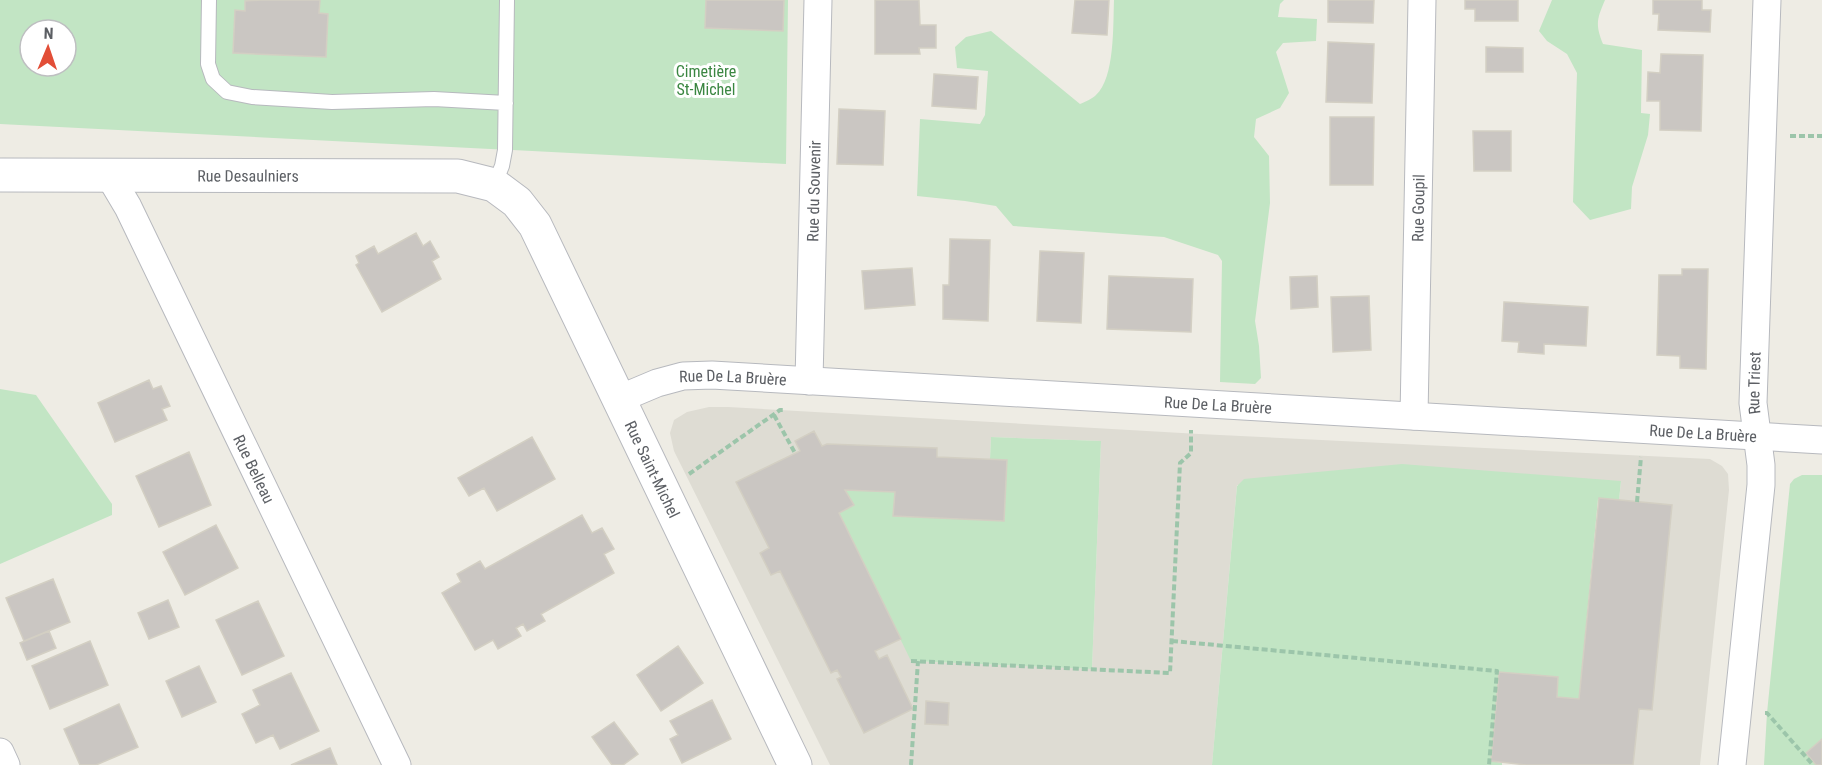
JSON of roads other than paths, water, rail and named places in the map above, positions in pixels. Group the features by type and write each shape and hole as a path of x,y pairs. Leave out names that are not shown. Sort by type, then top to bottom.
{"street":[{"name":"Rue du Souvenir","path":"809,381 818,0"},
{"name":"Rue Goupil","path":"1414,416 1422,0"},
{"name":"Rue Triest","path":"1732,765 1761,485 1761,465 1753,402 1767,0"},
{"name":"Rue Desaulniers","path":"0,175 458,176 494,185"},
{"name":"Rue Belleau","path":"109,175 128,207 397,765"},
{"name":"Rue Saint-Michel","path":"494,185 517,202 535,225 795,765"},
{"name":"Rue De La Bruère","path":"619,399 657,383 683,376 712,375 1822,440"},
{"path":"0,752 6,765"}],"lane":[{"path":"209,0 208,64 213,79 227,92 252,97 332,102 434,99 506,103"},
{"path":"494,185 502,166 505,150 507,0"}],"park label":[{"name":"Cimetière St-Michel","path":"706,80"}]}
